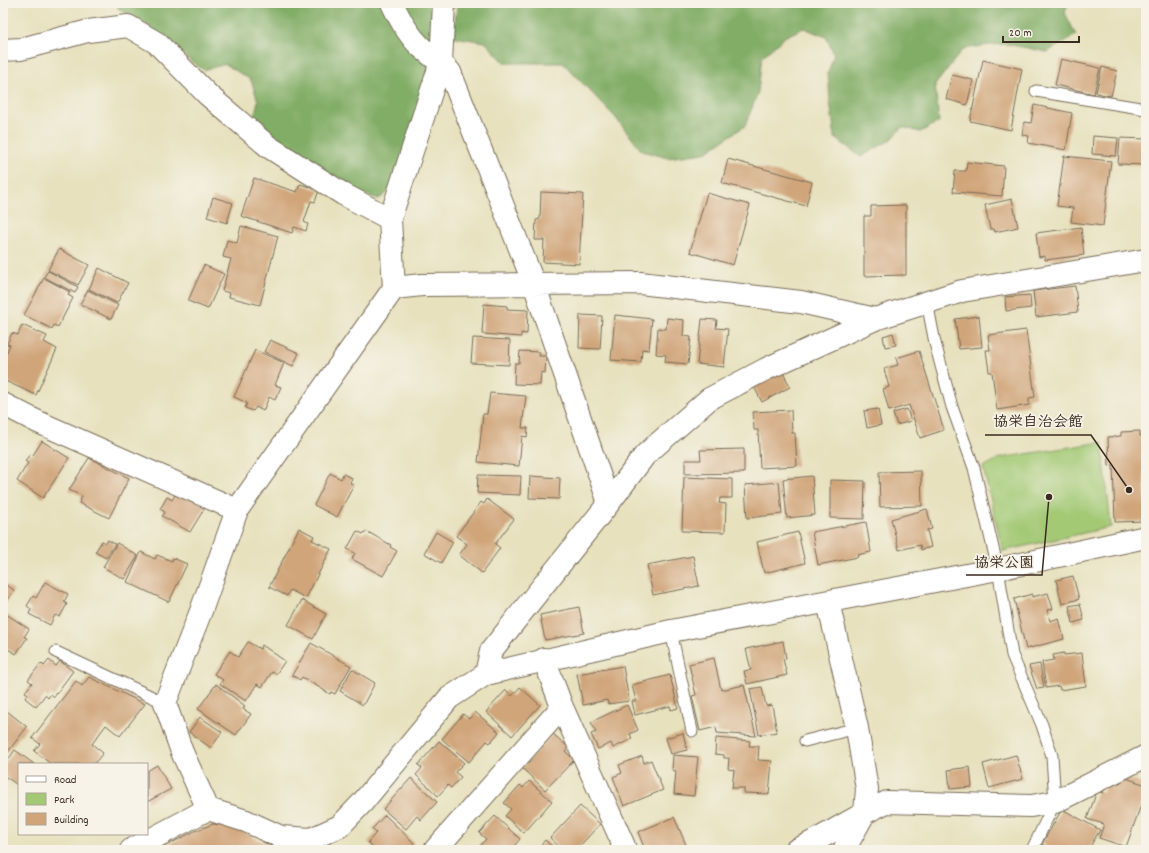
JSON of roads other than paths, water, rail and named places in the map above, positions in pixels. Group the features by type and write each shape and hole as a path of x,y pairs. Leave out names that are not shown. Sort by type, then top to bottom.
{"street":[{"path":"392,3 398,16 420,46 441,62 450,72 534,284 609,503"},
{"path":"208,809 182,752 165,703 201,611 237,510 394,288 390,219 441,62 444,3"},
{"path":"3,50 21,49 88,31 128,26 157,43 208,95 269,147 343,194 390,219"},
{"path":"486,674 491,651 609,503 645,455 709,399 766,369 875,319 927,302 962,291 1146,260"},
{"path":"394,288 422,285 648,284 801,302 875,319"},
{"path":"3,404 38,422 237,510"},
{"path":"131,850 208,809 246,821 281,837 317,845 340,826 362,803 450,698 486,674 671,631 998,569 1146,537"},
{"path":"828,602 857,728 865,769 867,789 865,812 844,850"},
{"path":"544,660 562,707 624,846 621,850"},
{"path":"435,850 562,707"},
{"path":"796,850 811,844 865,812 887,802 1031,806 1055,802 1146,756"}],"lane":[{"path":"1036,91 1146,109"},
{"path":"927,302 935,343 952,407 974,468 998,569 1012,655 1042,725 1052,756 1055,802 1032,850"},
{"path":"671,631 692,731"},
{"path":"56,652 165,703"},
{"path":"805,741 857,728"}],"place":[{"name":"協栄自治会館","path":"1129,490"},
{"name":"協栄公園","path":"1049,497"}]}
